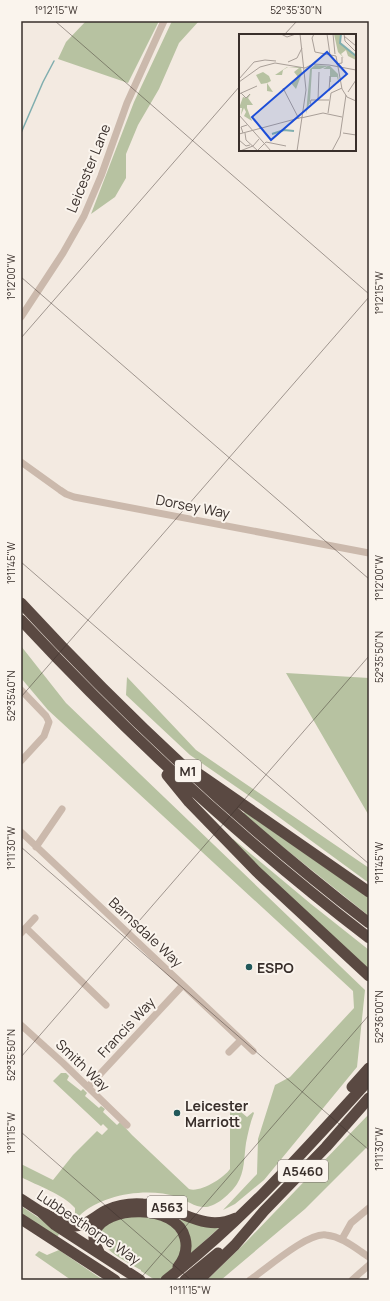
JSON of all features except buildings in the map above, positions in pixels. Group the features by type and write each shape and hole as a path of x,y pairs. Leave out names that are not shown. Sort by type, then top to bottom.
{"highway":[{"name":"M1","path":"21,603 83,669 188,772 254,830 369,924"},
{"name":"M1","path":"21,620 81,684 136,738 256,848 324,904 369,938"},
{"path":"139,724 193,769 369,892"},
{"path":"136,738 189,802 230,846 369,976"},
{"path":"337,947 369,984"},
{"path":"328,1124 347,1094 369,1068"},
{"name":"A5460","path":"170,1277 242,1215 281,1176 369,1080"},
{"name":"A5460","path":"185,1280 210,1260 264,1211 342,1130 369,1098"},
{"path":"342,1130 369,1107"},
{"name":"Lubbesthorpe Way","path":"21,1199 41,1212 55,1225 99,1252 140,1280"},
{"name":"A563","path":"41,1212 72,1226 79,1225 116,1207 130,1204 163,1206 192,1219 204,1222 226,1222 242,1215"},
{"path":"199,1280 235,1245 264,1211"},
{"path":"99,1252 94,1243 94,1237 95,1231 100,1224 110,1218 124,1214 142,1212 158,1214 169,1218 178,1225 183,1231 186,1239 184,1258 170,1277"},
{"name":"Lubbesthorpe Way","path":"21,1219 115,1280"},
{"path":"79,1240 91,1219"},
{"name":"A563","path":"79,1240 81,1249 115,1280"}],"street":[{"name":"Leicester Lane","path":"21,317 63,253 84,216 101,176 127,103 164,21"},
{"name":"Dorsey Way","path":"21,462 66,494 74,497 369,553"},
{"path":"21,690 46,716 49,722 44,736 21,761"},
{"path":"36,847 62,809"},
{"name":"Barnsdale Way","path":"21,832 253,1051"},
{"path":"35,918 23,930 106,1005"},
{"name":"Francis Way","path":"88,1087 183,985"},
{"name":"Smith Way","path":"21,1025 127,1125"},
{"path":"229,1052 241,1040"},
{"path":"342,1239 351,1223 369,1208"},
{"path":"250,1280 307,1239 324,1234 342,1239 369,1257"},
{"path":"352,1280 369,1266"}],"green space":[{"path":"86,21 159,21 128,83 58,59 66,42"},
{"path":"172,21 199,21 179,43 159,89 138,125 126,154 126,178 115,197 91,214 134,102"},
{"path":"21,646 66,703 365,990 357,1067 264,1180 235,1204 223,1210 257,1174 258,1139 275,1085 290,1077 354,1008 353,991 48,710 21,678"},
{"path":"286,673 369,678 369,816 368,814"},
{"path":"127,677 196,750 369,868 369,883 261,804 190,755 126,695"},
{"path":"245,812 369,898 369,916 242,814"},
{"path":"233,839 369,950 369,973 231,842"},
{"path":"61,1073 66,1073 69,1076 67,1080 81,1091 83,1089 87,1093 85,1096 99,1108 101,1106 105,1109 103,1112 117,1125 120,1122 189,1189 194,1190 205,1187 223,1176 230,1169 230,1103 247,1117 253,1112 246,1143 243,1169 237,1184 215,1204 206,1207 191,1204 177,1197 165,1194 139,1193 126,1194 100,1202 79,1216 75,1215 75,1208 70,1203 50,1191 21,1177 21,1164 53,1180 73,1155 97,1131 102,1135 108,1129 103,1124 101,1126 53,1081"},
{"path":"369,1114 369,1145 305,1209 221,1280 207,1280 246,1242"},
{"path":"21,1206 60,1232 56,1240 21,1216"},
{"path":"130,1214 169,1220 184,1244 174,1268 158,1280 155,1280 111,1252 106,1247 101,1236 98,1236 101,1227"},
{"path":"182,1219 220,1227 189,1255 178,1221"},
{"path":"59,1250 103,1280 71,1280 35,1255 39,1251 47,1255"}],"waterway":[{"path":"21,133 43,82 54,61"}],"place":[{"name":"ESPO","path":"249,967"},
{"name":"Leicester Marriott","path":"177,1113"}]}
